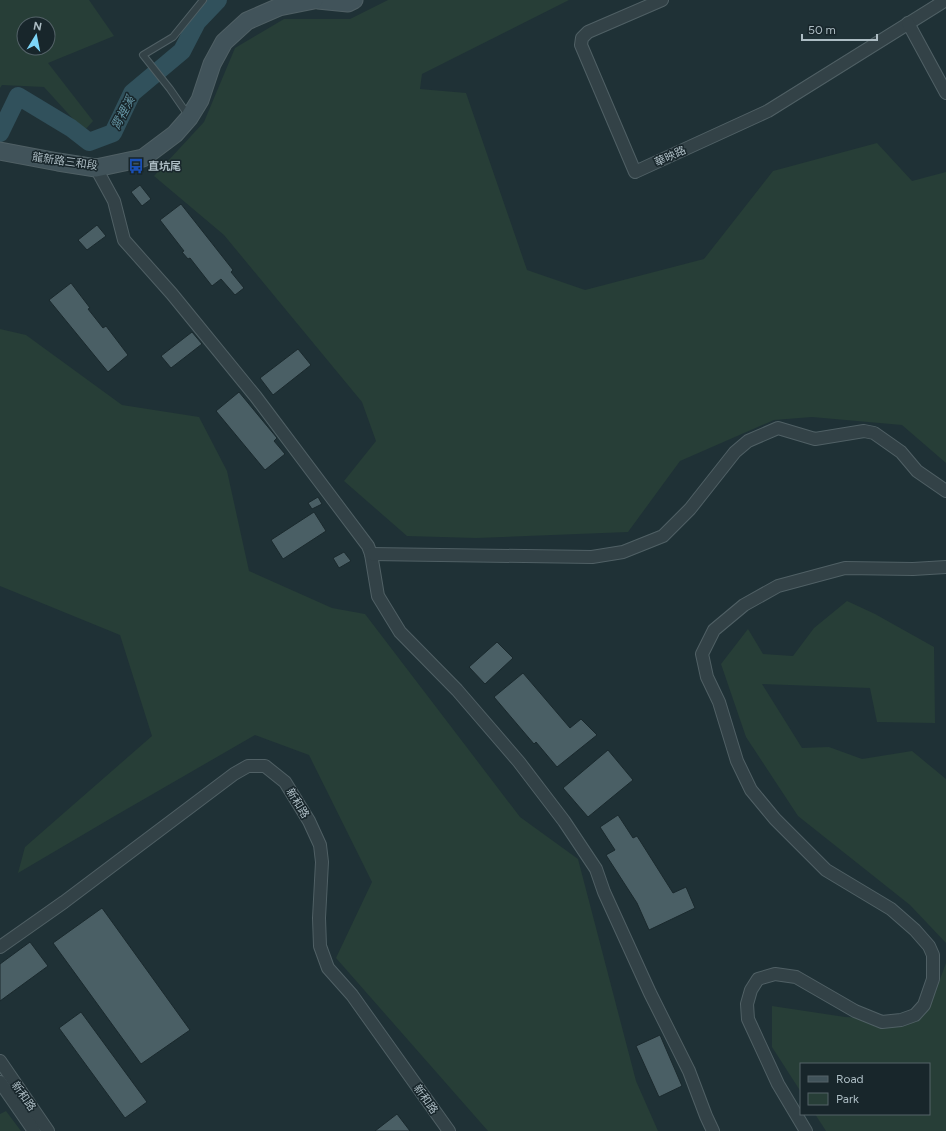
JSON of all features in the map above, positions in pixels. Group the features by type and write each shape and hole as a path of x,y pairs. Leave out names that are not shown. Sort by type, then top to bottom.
{"street":[{"name":"龍新路三和段","path":"0,151 96,168 143,158 175,134 189,118 200,100 212,64 224,42 247,21 279,7 314,0"},
{"path":"318,0 348,3 354,0"},
{"name":"華映路","path":"662,0 588,32 582,38 581,45 635,172 768,111 946,0"},
{"path":"908,23 946,93"},
{"path":"96,168 114,202 124,240 172,294 256,397 368,546 371,554 378,596 400,632 457,690 519,762 564,821 596,869 604,892 650,993 689,1071 713,1131"},
{"path":"371,554 592,557 623,552 663,536 690,509 735,452 748,441 778,428 816,439 864,431 874,433 901,452 917,471 946,491"},
{"path":"806,1131 778,1084 748,1019 747,1004 751,990 758,979 775,974 796,977 855,1010 882,1022 901,1020 915,1015 924,1005 930,992 933,979 933,955 929,946 919,935 891,909 826,870 775,819 751,790 737,761 719,702 707,677 702,654 714,630 744,605 778,586 845,568 913,569 946,567"},
{"name":"新和路","path":"0,947 64,902 234,774 248,766 265,766 285,782 309,821 320,845 322,862 319,918 320,946 328,968 352,995 448,1131"},
{"name":"新和路","path":"0,1061 48,1131"},
{"name":"新和路","path":"0,1082 34,1131"}],"lane":[{"path":"189,118 170,89 143,55 173,37 203,0"}],"green space":[{"path":"0,0 89,0 114,36 48,63 93,121 84,131 44,87 2,85 0,88"},
{"path":"388,0 569,0 422,74 420,89 466,93 527,270 585,290 704,259 773,171 877,143 912,181 946,172 946,463 902,425 812,417 774,420 680,461 628,532 476,538 407,536 344,481 376,441 362,402 224,235 154,176 204,122 235,48 284,19 350,19"},
{"path":"0,329 26,335 122,405 199,417 227,471 249,571 332,608 365,614 520,817 578,859 636,1081 658,1131 488,1131 336,958 372,882 309,755 255,735 18,873 25,847 152,736 120,635 0,586"},
{"path":"847,601 875,614 934,647 935,723 877,722 870,688 762,684 802,748 829,747 862,759 912,751 946,779 946,943 910,905 798,816 746,737 721,664 748,629 763,654 793,656 814,628"},
{"path":"946,963 946,1131 826,1131 816,1115 930,1115 930,1063 800,1063 800,1090 772,1047 772,1006 845,1017 913,1021 931,1004"},
{"path":"6,1111 21,1131 0,1131 0,1114"}],"building":[{"path":"140,185 151,199 142,206 131,192"},
{"path":"181,204 233,270 231,272 244,288 235,295 221,279 212,286 190,258 188,259 182,252 184,251 160,220"},
{"path":"97,225 106,236 87,250 78,240"},
{"path":"71,283 90,308 88,309 103,328 106,326 128,355 108,372 49,300"},
{"path":"192,332 202,344 171,368 161,356"},
{"path":"298,349 311,365 273,395 260,378"},
{"path":"239,392 277,438 274,441 285,454 265,470 216,411"},
{"path":"318,497 322,504 312,509 308,503"},
{"path":"314,512 326,531 283,559 271,540"},
{"path":"344,552 351,561 339,568 333,558"},
{"path":"497,642 513,658 485,684 469,667"},
{"path":"523,673 570,728 581,719 597,735 557,767 536,742 534,744 494,697"},
{"path":"608,750 633,780 588,817 563,788"},
{"path":"618,815 633,838 637,836 673,893 686,887 695,908 649,930 637,903 606,855 615,850 600,827"},
{"path":"102,908 190,1030 141,1064 53,943"},
{"path":"30,942 48,966 0,1001 0,964"},
{"path":"81,1012 147,1102 125,1118 59,1028"},
{"path":"660,1035 682,1086 659,1097 636,1046"},
{"path":"397,1114 410,1131 375,1131"}],"waterway":[{"name":"霄裡溪","path":"0,133 18,96 71,128 89,142 113,133 132,93 182,51 197,22 218,0"}],"place":[{"name":"直坑尾","path":"136,166"}]}
